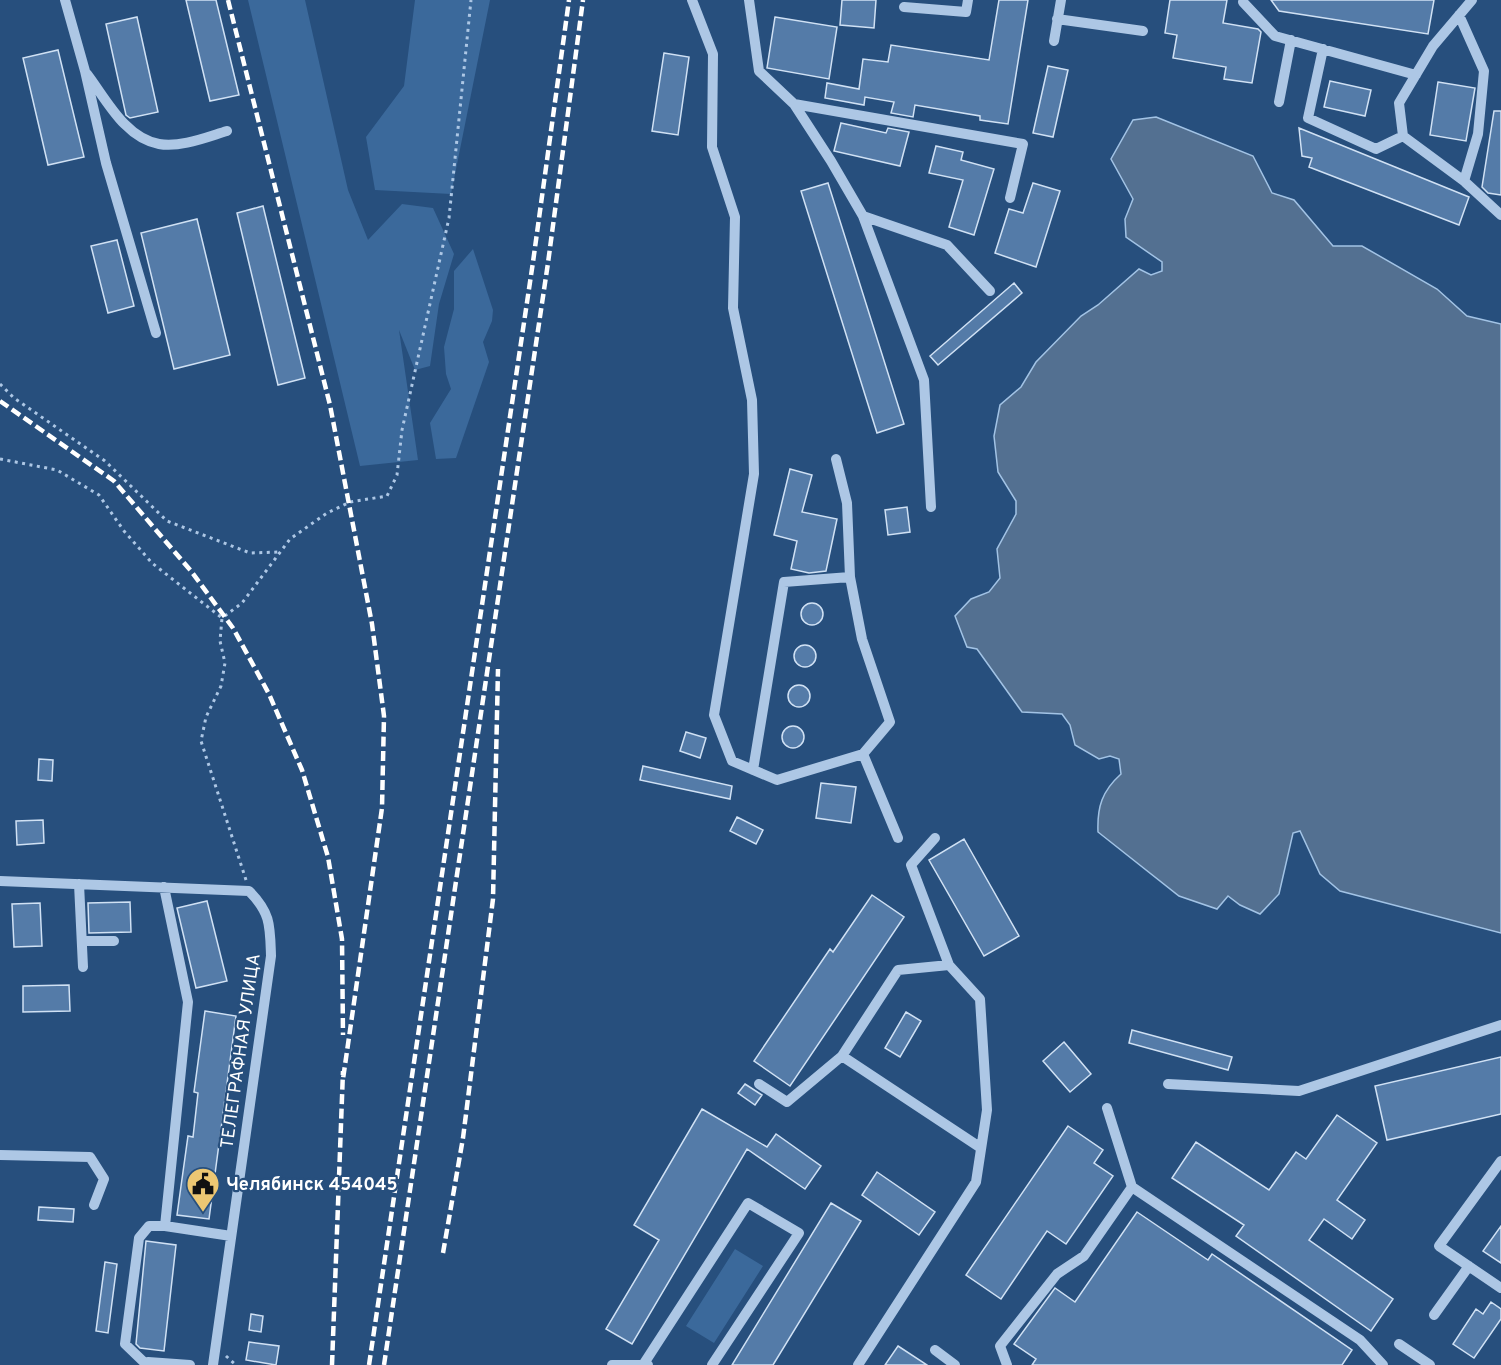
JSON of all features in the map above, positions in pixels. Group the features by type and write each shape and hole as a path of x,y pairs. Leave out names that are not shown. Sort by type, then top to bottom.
{"street":[{"path":"65,0 85,71 106,163 156,333"},
{"path":"692,0 713,54 712,147 735,217 733,308 752,400 754,474 714,715 732,762 777,780 863,754 890,722 862,639 850,578 847,503 836,459"},
{"path":"749,0 759,71 794,104 863,216 924,380 932,507"},
{"path":"904,7 966,12 968,0"},
{"path":"1054,41 1060,0"},
{"path":"1472,0 1433,46 1399,103 1403,136 1464,181 1501,215"},
{"path":"1244,2 1275,36 1416,75"},
{"path":"1459,15 1484,71 1478,134 1464,181"},
{"path":"1057,20 1143,31"},
{"path":"1279,102 1291,40"},
{"path":"1323,49 1308,118 1376,149 1403,136"},
{"path":"85,71 131,132 159,144 191,141 227,131"},
{"path":"794,104 1023,144 1010,198"},
{"path":"863,216 947,245 990,291"},
{"path":"753,770 784,582 850,578"},
{"path":"863,754 898,838"},
{"path":"858,1365 976,1182 987,1110 980,999 949,965 911,865 935,838"},
{"path":"0,881 249,891"},
{"path":"79,884 83,968"},
{"path":"164,887 188,1002 165,1226"},
{"name":"ТЕЛЕГРАФНАЯ УЛИЦА","path":"213,1365 271,956 269,918 260,902 249,891"},
{"path":"82,941 114,941"},
{"path":"759,1084 787,1102 842,1056 898,970 949,965"},
{"path":"1168,1084 1299,1091 1501,1025"},
{"path":"842,1056 981,1148"},
{"path":"1107,1108 1132,1188 1360,1340 1383,1365"},
{"path":"0,1155 90,1157 104,1179 94,1205"},
{"path":"1501,1161 1439,1246 1501,1288"},
{"path":"1006,1365 1000,1346 1057,1274 1084,1256 1132,1188"},
{"path":"643,1365 748,1203 799,1233 712,1365"},
{"path":"190,1365 148,1364 125,1344 140,1238 149,1226 165,1226 231,1236"},
{"path":"1434,1315 1468,1266"},
{"path":"1399,1344 1430,1365"},
{"path":"935,1350 955,1365"},
{"path":"612,1365 648,1365"}],"path":[{"path":"249,891 201,741 206,717 221,686 225,663 220,641 222,618 242,603 290,540 327,513 350,502 387,496 397,476 402,430 449,218 471,0"},
{"path":"0,384 14,398 105,461 166,521 250,553 280,552"},
{"path":"0,459 57,470 99,495 124,531 152,563 222,618"}],"shaded area":[{"path":"248,0 305,0 348,190 368,240 402,204 433,208 454,254 439,304 430,366 415,370 399,330 418,460 360,466"},
{"path":"415,0 490,0 451,194 375,190 366,137 404,86"},
{"path":"1156,117 1253,156 1272,193 1294,200 1333,246 1362,246 1437,289 1467,316 1501,324 1501,933 1340,891 1320,874 1300,831 1293,833 1279,894 1260,914 1240,905 1228,896 1217,909 1179,896 1098,832 1098,815 1102,800 1109,787 1121,774 1119,759 1110,756 1099,759 1075,745 1070,725 1062,714 1022,712 977,649 967,647 955,616 971,599 989,592 1000,578 997,549 1016,514 1016,501 998,472 994,436 1000,405 1021,387 1036,362 1081,316 1098,305 1139,269 1151,275 1162,271 1162,262 1126,237 1125,219 1133,199 1111,159 1133,120"},
{"path":"473,249 493,310 492,321 483,342 489,362 456,458 436,459 430,423 451,389 446,374 444,347 454,309 454,271"},
{"path":"735,1249 763,1266 714,1343 686,1326"}],"building":[{"path":"186,0 216,0 239,95 210,101"},
{"path":"842,0 876,0 874,28 840,25"},
{"path":"999,0 1028,0 1008,124 980,120 980,116 915,105 913,117 891,113 894,102 865,97 864,105 825,98 827,83 859,89 863,59 888,62 891,45 989,60"},
{"path":"1170,0 1227,0 1223,23 1258,29 1261,32 1252,83 1224,79 1226,67 1173,58 1177,35 1165,33"},
{"path":"1271,0 1434,0 1428,34 1279,11"},
{"path":"137,17 158,112 130,118 126,115 106,24"},
{"path":"775,17 837,27 829,79 767,68"},
{"path":"58,50 84,157 48,165 23,58"},
{"path":"664,53 689,57 678,135 652,131"},
{"path":"1048,66 1068,70 1053,137 1033,133"},
{"path":"1330,81 1371,90 1365,116 1324,107"},
{"path":"1438,82 1475,88 1466,141 1430,135"},
{"path":"1494,111 1501,111 1501,195 1488,193 1482,187"},
{"path":"841,123 886,133 888,128 909,132 900,166 834,151"},
{"path":"1299,128 1469,197 1459,225 1309,167 1312,158 1302,156"},
{"path":"936,146 963,152 961,160 994,169 974,235 949,227 963,180 929,173"},
{"path":"828,183 904,424 877,433 801,191"},
{"path":"1033,183 1060,191 1036,267 995,253 1009,209 1023,213"},
{"path":"263,206 305,378 278,385 237,213"},
{"path":"197,219 230,355 174,369 141,233"},
{"path":"117,240 134,306 108,313 91,246"},
{"path":"1014,283 1022,293 938,365 930,356"},
{"path":"790,469 812,475 802,512 837,519 826,571 809,573 791,569 797,541 774,535"},
{"path":"907,507 910,532 888,535 885,510"},
{"path":"812,603 820,606 823,614 820,622 812,625 804,622 801,614 804,606"},
{"path":"805,645 813,648 816,656 813,664 805,667 797,664 794,656 797,648"},
{"path":"799,685 807,688 810,696 807,704 799,707 791,704 788,696 791,688"},
{"path":"793,726 801,729 804,737 801,745 793,748 785,745 782,737 785,729"},
{"path":"686,732 706,738 700,758 680,751"},
{"path":"39,759 53,760 52,781 38,780"},
{"path":"643,766 732,786 730,799 640,780"},
{"path":"821,783 856,787 851,823 816,818"},
{"path":"737,817 763,830 756,844 730,831"},
{"path":"43,820 44,843 17,845 16,821"},
{"path":"964,839 1019,936 984,956 929,860"},
{"path":"872,895 904,917 790,1086 754,1061 830,949 833,952"},
{"path":"207,901 227,981 196,988 177,908"},
{"path":"130,902 131,932 89,933 88,903"},
{"path":"40,903 42,946 14,947 12,904"},
{"path":"69,985 70,1011 23,1012 23,986"},
{"path":"205,1011 236,1016 209,1219 177,1215 188,1136 193,1137 198,1093 194,1092"},
{"path":"906,1012 921,1021 900,1057 885,1048"},
{"path":"1132,1030 1232,1057 1228,1070 1129,1043"},
{"path":"1064,1042 1091,1074 1070,1092 1043,1061"},
{"path":"1501,1057 1501,1114 1387,1140 1375,1086"},
{"path":"745,1084 762,1095 755,1105 738,1093"},
{"path":"702,1109 767,1147 776,1134 821,1166 805,1189 747,1149 632,1344 606,1329 659,1240 634,1225"},
{"path":"1337,1115 1377,1143 1337,1200 1365,1220 1352,1239 1324,1219 1309,1240 1393,1299 1371,1331 1236,1236 1244,1225 1172,1178 1196,1142 1269,1190 1296,1152 1306,1159"},
{"path":"1068,1126 1103,1150 1094,1163 1113,1176 1066,1244 1047,1231 1001,1299 966,1275"},
{"path":"877,1172 935,1212 919,1235 862,1195"},
{"path":"831,1203 861,1221 773,1365 732,1365"},
{"path":"39,1207 74,1209 73,1222 38,1220"},
{"path":"1137,1212 1208,1260 1212,1254 1352,1350 1342,1365 1032,1365 1036,1359 1014,1344 1055,1288 1075,1302"},
{"path":"1501,1226 1501,1263 1483,1251"},
{"path":"146,1241 176,1245 164,1351 140,1348 136,1344"},
{"path":"105,1262 117,1264 108,1333 96,1331"},
{"path":"1491,1302 1501,1309 1501,1319 1474,1358 1453,1344 1476,1309 1483,1314"},
{"path":"251,1314 263,1316 261,1332 249,1330"},
{"path":"249,1342 279,1346 276,1365 246,1360"},
{"path":"898,1346 927,1365 885,1365"}],"railway":[{"path":"228,0 330,405 372,624 384,716 382,808 343,1079"},
{"path":"369,1365 533,262 569,0"},
{"path":"384,1365 548,263 583,0"},
{"path":"0,401 114,481 191,571 233,628 269,694 302,770 328,857 342,939 343,1035"},
{"path":"443,1253 463,1138 493,899 498,669"},
{"path":"332,1365 343,1071"}],"place":[{"name":"Челябинск 454045","path":"203,1213"}]}
